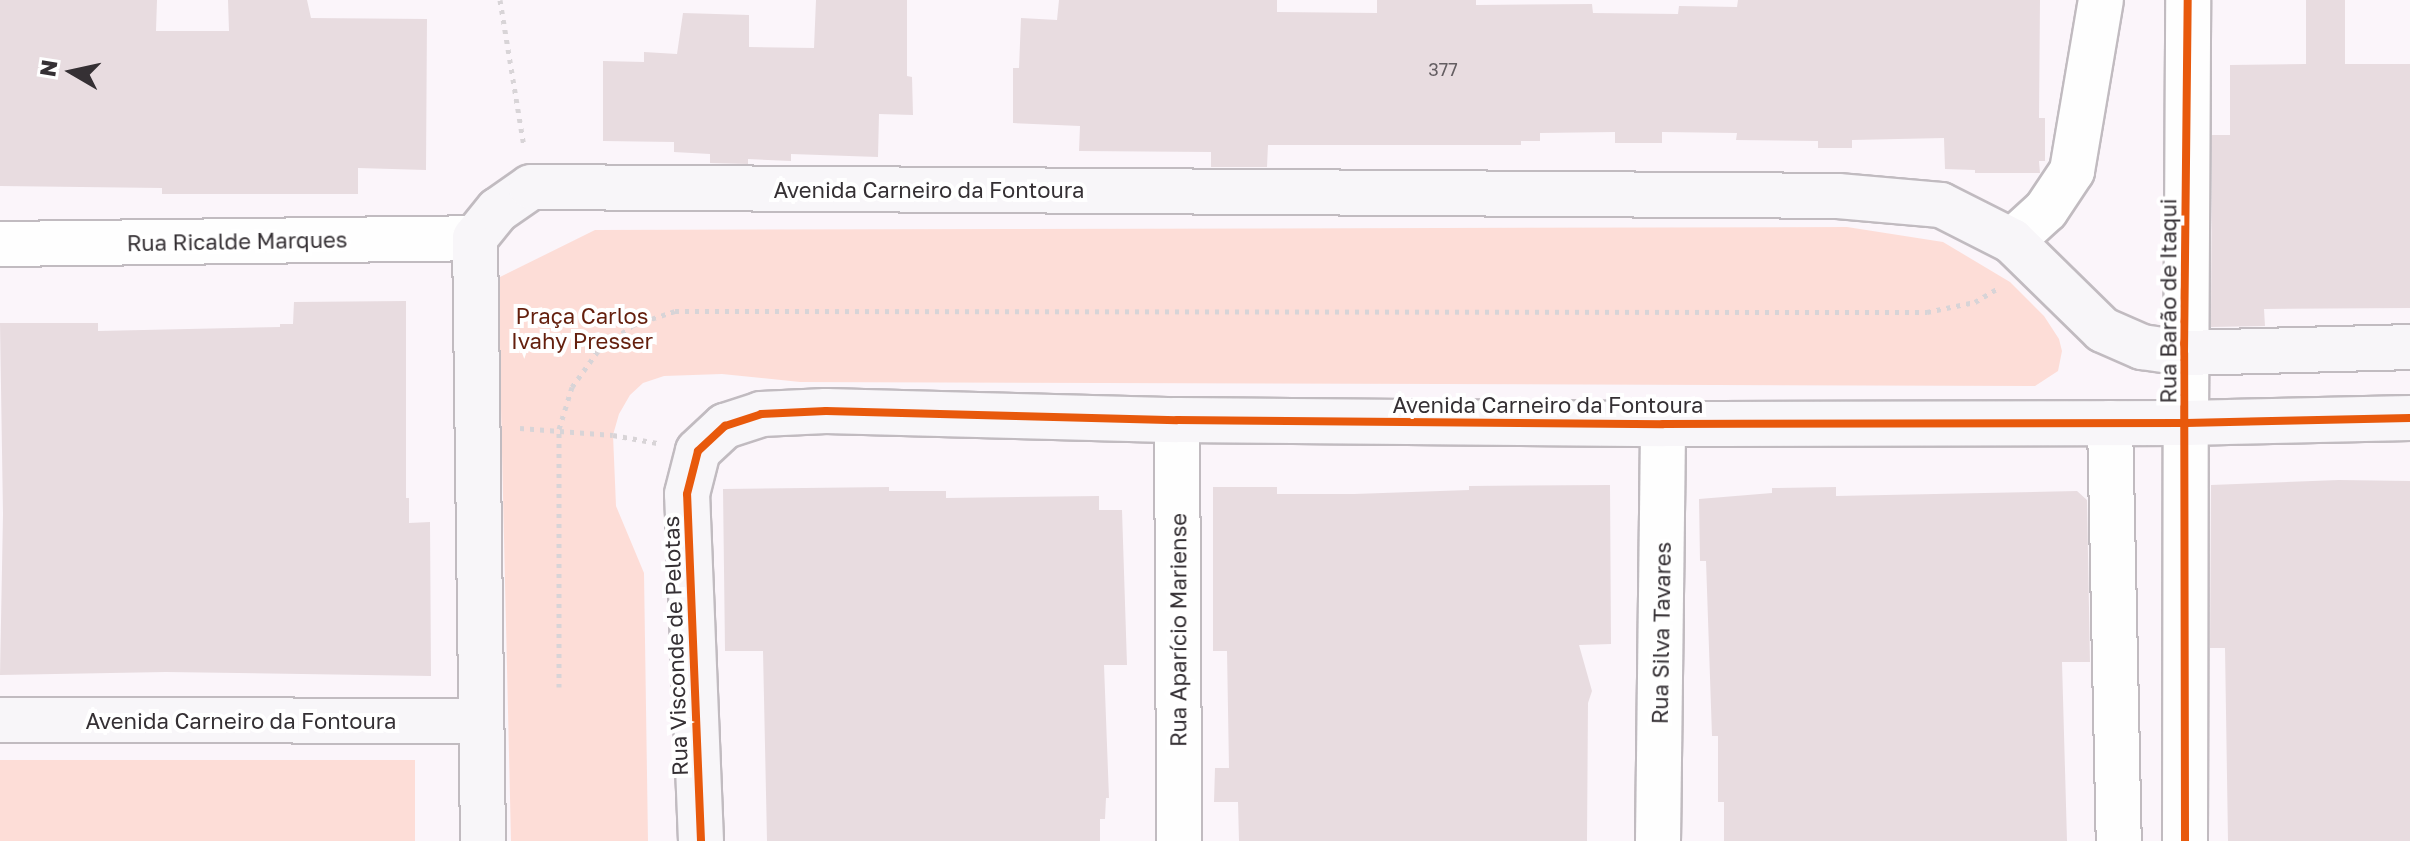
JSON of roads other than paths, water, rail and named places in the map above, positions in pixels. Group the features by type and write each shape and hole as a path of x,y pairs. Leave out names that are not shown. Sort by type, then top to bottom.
{"main road":[{"name":"Avenida Carneiro da Fontoura","path":"475,238 498,210 531,187 1838,196 1941,205 2103,330 2142,347 2184,353 2410,347"},
{"path":"475,238 475,426 483,841"},
{"name":"Avenida Carneiro da Fontoura","path":"698,451 725,426 761,414 826,411 1177,420 1663,424 2186,423 2410,418"},
{"name":"Rua Visconde de Pelotas","path":"698,451 687,494 687,544 701,841"},
{"name":"Avenida Carneiro da Fontoura","path":"0,720 481,721"}],"street":[{"path":"2011,262 2072,171 2101,0"},
{"name":"Rua Barão de Itaqui","path":"2185,839 2184,353 2188,0"},
{"name":"Rua Ricalde Marques","path":"0,244 475,238"},
{"name":"Rua Aparício Mariense","path":"1177,420 1179,841"},
{"path":"2110,423 2119,838 2185,839"},
{"name":"Rua Silva Tavares","path":"1658,841 1663,424"}],"park label":[{"name":"Praça Carlos Ivahy Presser","path":"582,328"}]}
